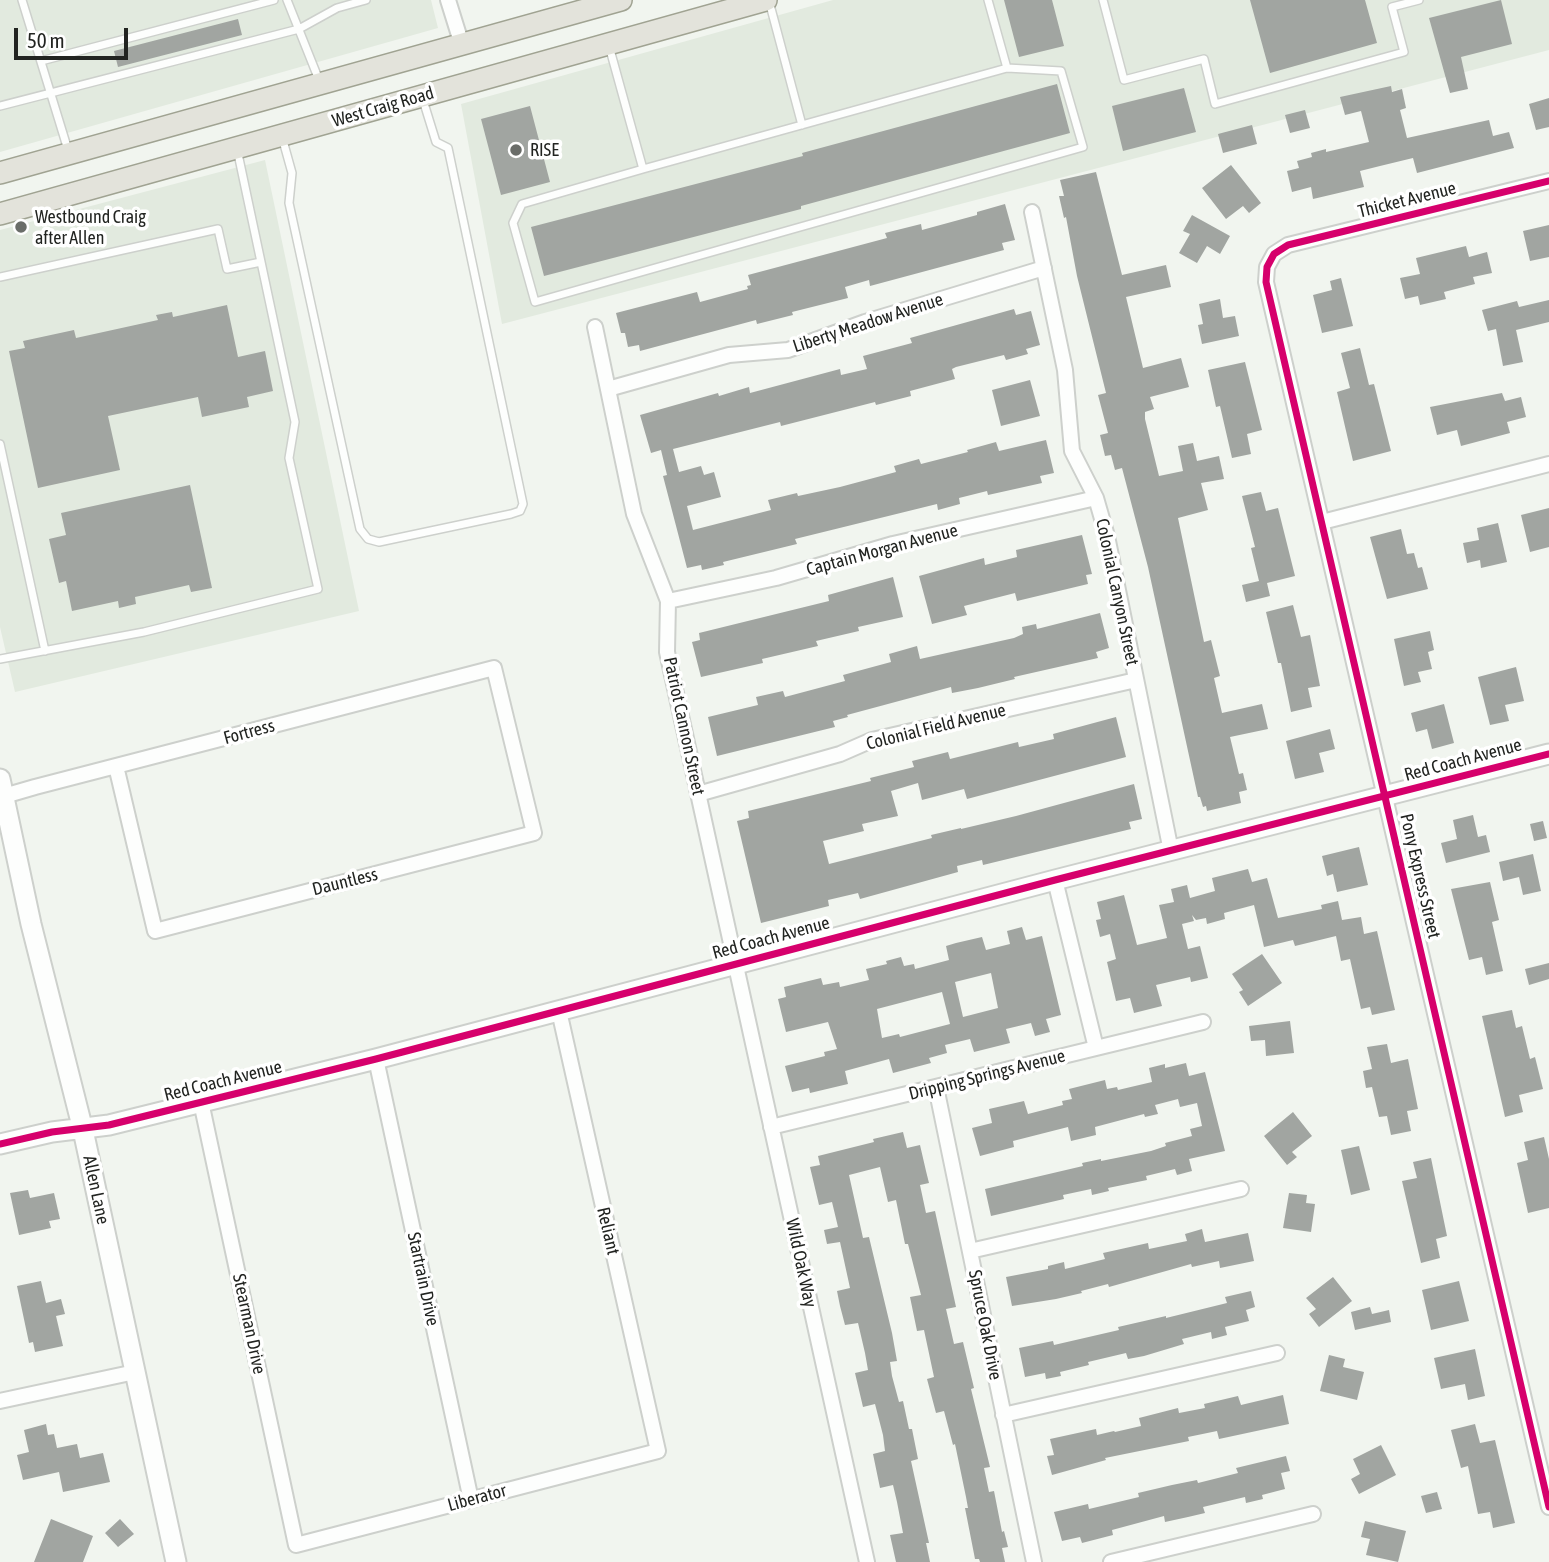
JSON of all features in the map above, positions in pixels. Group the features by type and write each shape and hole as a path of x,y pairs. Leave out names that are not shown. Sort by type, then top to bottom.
{"main road":[{"path":"0,173 621,0"},
{"name":"West Craig Road","path":"0,214 768,0"},
{"path":"321,84 332,121"}],"street":[{"path":"448,0 462,45"},
{"name":"Thicket Avenue","path":"1274,254 1288,245 1549,181"},
{"name":"Colonial Canyon Street","path":"1032,212 1065,370 1072,451 1096,498 1107,536 1171,851"},
{"name":"Pony Express Street","path":"1274,254 1267,267 1266,282 1549,1507"},
{"name":"Liberty Meadow Avenue","path":"608,389 729,355 788,350 865,322 1044,268"},
{"name":"Patriot Cannon Street","path":"595,327 634,514 668,601 667,652 736,964"},
{"path":"1322,522 1549,464"},
{"name":"Captain Morgan Avenue","path":"668,601 776,578 893,544 1096,498"},
{"name":"Fortress","path":"2,787 116,766 494,668 534,833"},
{"name":"Colonial Field Avenue","path":"698,794 840,754 872,740 1136,680"},
{"name":"Red Coach Avenue","path":"0,1143 52,1132 83,1130 376,1059 1055,880 1549,754"},
{"name":"Dauntless","path":"116,766 155,931 534,833"},
{"name":"Allen Lane","path":"2,787 31,924 83,1130 176,1562"},
{"path":"1055,880 1096,1048"},
{"name":"Wild Oak Way","path":"736,964 867,1562"},
{"name":"Reliant","path":"559,1011 658,1451"},
{"name":"Dripping Springs Avenue","path":"771,1127 1203,1022"},
{"name":"Startrain Drive","path":"376,1059 471,1500"},
{"name":"Spruce Oak Drive","path":"936,1087 1034,1562"},
{"name":"Stearman Drive","path":"201,1102 296,1545"},
{"path":"970,1251 1241,1189"},
{"path":"1003,1415 1277,1353"},
{"path":"0,1401 135,1372"},
{"name":"Liberator","path":"296,1545 658,1451"},
{"path":"1111,1562 1313,1514"}],"lane":[{"path":"22,0 69,154"},
{"path":"40,61 274,0"},
{"path":"287,0 321,84"},
{"path":"0,106 50,94 132,68 154,67 172,62 186,54 227,43 299,29 337,8 366,0"},
{"path":"768,0 802,125"},
{"path":"988,0 1007,68"},
{"path":"1103,0 1124,80 1203,59 1215,104 1404,52 1392,7 1419,0"},
{"path":"220,14 222,23"},
{"path":"198,20 201,29"},
{"path":"179,25 181,34"},
{"path":"163,29 165,38"},
{"path":"145,34 147,42"},
{"path":"125,39 127,48"},
{"path":"608,43 643,169"},
{"path":"169,54 172,62"},
{"path":"151,58 154,67"},
{"path":"1007,68 1062,71 1083,147 535,302 513,223 522,204 802,125 1007,68"},
{"path":"281,135 292,173 289,203 360,529 368,539 379,542 511,514 520,511 523,504 451,161 448,148 436,142 422,96"},
{"path":"0,659 144,632 318,589 289,458 295,422 237,148"},
{"path":"0,277 218,229 227,269 261,262"},
{"path":"0,444 45,651"}],"shaded area":[{"path":"0,0 431,0 438,28 0,152"},
{"path":"833,0 1549,0 1549,50 502,324 461,104"},
{"path":"265,160 359,611 15,692 0,627 0,230"}],"building":[{"path":"1004,0 1052,0 1064,46 1019,57"},
{"path":"1250,0 1365,0 1377,43 1270,73"},
{"path":"1501,0 1512,44 1461,57 1468,89 1450,93 1429,18"},
{"path":"238,19 242,35 118,67 114,51"},
{"path":"1057,84 1070,133 801,206 801,209 544,276 531,227 803,156 802,153"},
{"path":"1391,86 1392,92 1402,89 1406,108 1400,110 1407,138 1489,120 1493,136 1509,132 1514,148 1417,173 1413,158 1360,171 1364,187 1313,199 1311,187 1292,192 1287,171 1299,168 1297,161 1326,149 1326,152 1369,142 1361,111 1345,115 1340,97"},
{"path":"1184,88 1196,132 1123,151 1112,106"},
{"path":"1549,98 1549,127 1536,130 1529,104"},
{"name":"RISE","path":"530,106 550,182 501,195 481,119"},
{"path":"1305,110 1310,128 1290,133 1285,115"},
{"path":"1252,125 1257,144 1223,153 1218,134"},
{"path":"1231,165 1261,203 1249,213 1243,206 1226,219 1202,188"},
{"path":"1096,172 1122,275 1166,265 1171,287 1126,297 1143,368 1181,358 1189,387 1150,397 1154,409 1145,412 1145,419 1159,476 1183,471 1178,446 1193,443 1197,461 1219,456 1224,479 1201,483 1208,510 1178,518 1204,642 1211,640 1220,676 1214,678 1222,713 1262,704 1268,729 1230,737 1239,774 1243,773 1247,790 1239,792 1241,803 1207,811 1198,797 1148,567 1122,468 1115,470 1111,455 1105,456 1100,435 1108,433 1098,395 1106,393 1059,196 1064,196 1060,180"},
{"path":"1005,204 1015,240 1002,243 1004,250 870,286 869,280 845,287 848,298 792,312 793,315 757,324 756,320 640,351 639,345 628,347 625,333 621,333 616,313 697,292 700,302 748,289 747,286 751,285 748,275 887,238 885,233 921,224 922,230 977,215 977,212"},
{"path":"1192,215 1230,236 1220,254 1207,246 1197,263 1179,253 1190,234 1183,231"},
{"path":"1549,225 1549,257 1530,261 1523,231"},
{"path":"1466,246 1469,257 1487,252 1492,273 1473,277 1475,284 1444,292 1446,299 1420,305 1418,296 1405,299 1400,278 1420,274 1416,258"},
{"path":"1341,278 1353,326 1322,333 1313,295 1332,290 1330,281"},
{"path":"1220,299 1223,318 1235,316 1239,336 1202,344 1198,325 1203,324 1199,304"},
{"path":"1549,300 1549,322 1516,330 1523,362 1503,366 1496,329 1488,331 1482,310 1517,301 1519,307"},
{"path":"227,305 238,357 265,351 273,391 247,397 249,407 202,417 198,397 108,416 120,470 38,488 9,351 25,348 23,341 74,330 76,338 158,320 156,315 172,312 173,317"},
{"path":"1014,309 1016,315 1031,311 1040,345 1026,349 1028,354 1006,360 1004,355 956,367 952,369 955,379 910,391 911,396 876,405 875,402 781,426 780,422 673,449 679,472 701,466 704,475 714,472 721,497 687,506 693,530 771,510 768,500 840,487 896,472 894,466 919,459 921,464 996,442 999,451 1046,440 1054,473 1040,476 1042,483 988,495 987,491 959,498 960,504 938,510 937,504 795,539 797,544 723,562 724,565 702,570 701,565 687,568 663,476 667,475 661,450 651,453 640,415 718,393 719,396 749,387 750,393 840,369 841,375 867,369 863,356 912,343 910,338"},
{"path":"1360,348 1369,385 1374,384 1391,451 1353,461 1337,392 1350,388 1341,353"},
{"path":"1245,362 1262,430 1247,434 1251,454 1232,458 1220,406 1216,407 1208,370"},
{"path":"1030,380 1040,416 1001,426 992,390"},
{"path":"1502,393 1505,401 1521,397 1526,417 1507,422 1510,433 1461,446 1457,430 1437,435 1430,407"},
{"path":"190,485 212,588 191,592 189,585 135,597 136,604 119,608 118,601 72,611 66,581 59,583 49,539 66,535 61,513"},
{"path":"1261,492 1266,511 1278,508 1295,576 1267,583 1270,596 1246,602 1242,585 1259,581 1251,548 1255,547 1242,496"},
{"path":"1549,508 1549,547 1530,552 1521,515"},
{"path":"1498,523 1507,562 1481,568 1480,560 1467,563 1463,543 1479,540 1477,528"},
{"path":"1401,529 1407,554 1414,553 1418,568 1422,567 1428,589 1387,599 1370,537"},
{"path":"1082,535 1092,574 1086,575 1088,584 1017,601 1015,593 964,606 967,615 932,624 919,576 984,558 985,565 1017,557 1016,550"},
{"path":"893,577 903,617 858,627 859,631 816,641 818,646 762,659 763,663 701,677 692,642 700,640 699,633 829,601 828,595"},
{"path":"1293,605 1301,637 1310,635 1320,686 1308,688 1312,707 1291,712 1281,663 1278,663 1266,612"},
{"path":"1100,613 1109,648 1096,652 1098,658 978,688 952,693 951,687 847,715 848,717 833,721 835,727 717,756 708,717 758,705 756,697 783,691 785,697 845,681 843,675 891,662 889,654 917,646 920,659 1014,638 1023,634 1022,627 1036,624 1037,629"},
{"path":"1430,631 1434,650 1428,652 1432,669 1418,672 1421,682 1404,686 1394,639"},
{"path":"1516,667 1524,701 1505,705 1509,721 1490,725 1478,677"},
{"path":"1444,704 1454,743 1432,749 1427,729 1416,732 1411,713"},
{"path":"1116,717 1126,757 967,799 964,789 922,800 918,783 891,791 898,816 862,824 864,831 823,841 829,864 932,838 931,835 1016,816 1134,784 1142,819 1129,822 1131,829 983,865 982,860 957,866 958,872 860,899 858,893 828,900 829,906 761,923 737,821 749,818 748,811 871,781 870,778 914,767 912,761 948,752 950,759 1018,742 1019,747 1054,739 1053,734"},
{"path":"1330,729 1335,749 1319,753 1324,772 1295,779 1286,741"},
{"path":"1473,815 1478,837 1486,835 1490,852 1446,863 1441,843 1457,839 1453,820"},
{"path":"1543,821 1547,838 1534,841 1530,824"},
{"path":"1359,847 1368,885 1337,892 1333,874 1327,876 1322,856"},
{"path":"1533,854 1541,891 1523,895 1519,877 1503,881 1499,862"},
{"path":"1248,869 1252,882 1267,878 1278,918 1322,909 1321,905 1338,901 1342,920 1361,917 1364,934 1377,931 1395,1010 1372,1015 1370,1007 1361,1009 1350,959 1341,961 1336,936 1295,946 1293,940 1264,947 1254,905 1224,913 1225,919 1207,924 1206,918 1196,920 1192,915 1194,921 1182,924 1188,949 1200,946 1208,978 1191,982 1190,977 1156,985 1162,1006 1134,1013 1130,998 1116,1001 1107,962 1116,959 1110,934 1100,937 1096,920 1101,919 1097,902 1124,895 1137,945 1167,938 1159,905 1174,902 1171,889 1187,885 1190,898 1215,891 1212,878"},
{"path":"1490,882 1499,920 1492,922 1503,971 1486,975 1482,957 1469,960 1451,889"},
{"path":"1022,927 1026,940 1042,936 1061,1015 1046,1019 1050,1032 1035,1036 1031,1023 1006,1029 1010,1043 974,1052 970,1039 945,1045 947,1053 929,1058 931,1063 893,1073 889,1059 845,1071 848,1084 810,1093 809,1088 792,1092 785,1066 825,1056 824,1052 837,1049 828,1022 786,1032 778,999 786,997 784,987 821,978 823,985 839,982 840,987 869,980 866,969 901,957 904,966 914,964 915,969 949,960 946,946 956,943 982,937 986,950 1010,944 1007,931","holes":["991,973 998,1008 963,1017 955,982","942,992 950,1024 900,1037 899,1034 882,1038 877,1009"]},
{"path":"1262,954 1282,983 1248,1006 1239,992 1243,990 1232,974"},
{"path":"1549,963 1549,979 1529,985 1525,969"},
{"path":"1512,1010 1516,1028 1522,1026 1530,1059 1535,1057 1543,1089 1519,1095 1523,1112 1505,1117 1482,1016"},
{"path":"1290,1021 1294,1053 1266,1056 1265,1040 1251,1041 1249,1026"},
{"path":"1387,1044 1391,1063 1408,1059 1418,1109 1407,1111 1411,1131 1391,1135 1387,1116 1379,1117 1372,1087 1366,1088 1363,1071 1372,1069 1367,1047"},
{"path":"1186,1063 1189,1076 1205,1072 1225,1151 1189,1159 1192,1171 1177,1175 1175,1169 1146,1176 1147,1180 1108,1188 1109,1191 1092,1195 1091,1189 1063,1195 1064,1199 991,1216 985,1189 1083,1166 1082,1163 1151,1151 1166,1146 1165,1143 1192,1136 1190,1129 1202,1126 1197,1103 1180,1107 1178,1099 1155,1105 1158,1114 1145,1117 1144,1114 1095,1127 1096,1135 1071,1141 1068,1127 1013,1141 1014,1147 980,1156 972,1128 992,1123 989,1109 1024,1101 1028,1114 1063,1105 1062,1101 1072,1099 1069,1089 1105,1080 1107,1089 1117,1087 1118,1090 1152,1082 1149,1068 1165,1064 1165,1068"},
{"path":"1293,1112 1312,1136 1292,1152 1297,1157 1287,1165 1264,1136"},
{"path":"903,1132 907,1148 920,1145 929,1183 920,1185 926,1213 935,1211 956,1307 946,1309 954,1344 963,1342 974,1388 971,1389 990,1467 984,1468 989,1492 994,1491 1002,1532 1004,1531 1008,1547 1002,1548 1005,1562 980,1562 975,1559 955,1444 953,1445 944,1411 936,1413 927,1379 934,1377 924,1330 917,1331 910,1297 921,1295 908,1244 905,1244 896,1200 888,1202 880,1167 849,1175 863,1238 869,1237 892,1333 897,1361 890,1362 892,1376 899,1402 903,1401 909,1429 912,1429 918,1459 911,1461 929,1543 926,1543 930,1562 896,1562 890,1535 903,1533 897,1502 893,1485 880,1488 873,1454 885,1451 883,1435 875,1404 863,1407 855,1373 868,1370 858,1323 845,1325 840,1306 837,1291 850,1288 840,1242 827,1244 824,1230 838,1227 832,1202 819,1205 810,1167 820,1165 818,1156"},
{"path":"1544,1137 1549,1159 1549,1208 1528,1213 1517,1163 1528,1160 1524,1142"},
{"path":"1359,1146 1370,1190 1351,1195 1341,1150"},
{"path":"1431,1158 1447,1236 1436,1239 1440,1258 1421,1263 1402,1181 1417,1178 1413,1162"},
{"path":"28,1190 30,1198 54,1193 60,1219 49,1221 51,1228 19,1235 10,1193"},
{"path":"1289,1193 1307,1195 1306,1203 1315,1204 1311,1232 1283,1228"},
{"path":"1202,1229 1205,1242 1248,1233 1254,1261 1220,1268 1219,1261 1192,1267 1191,1264 1109,1287 1108,1284 1056,1299 1012,1306 1006,1277 1048,1269 1048,1266 1064,1262 1065,1269 1105,1259 1103,1253 1148,1243 1149,1249 1187,1241 1185,1234"},
{"path":"1333,1277 1352,1301 1319,1327 1309,1314 1316,1309 1306,1298"},
{"path":"41,1281 46,1303 61,1299 65,1314 56,1316 63,1346 35,1352 33,1342 29,1343 17,1286"},
{"path":"1459,1281 1469,1321 1431,1330 1422,1290"},
{"path":"1251,1291 1255,1307 1246,1310 1249,1321 1225,1327 1227,1335 1212,1339 1211,1332 1182,1339 1184,1344 1144,1356 1128,1359 1126,1353 1088,1362 1089,1365 1060,1372 1061,1376 1046,1379 1045,1373 1025,1377 1019,1348 1053,1341 1054,1345 1119,1330 1118,1327 1227,1303 1225,1297"},
{"path":"1370,1307 1372,1314 1389,1310 1391,1322 1355,1330 1351,1312"},
{"path":"1475,1349 1485,1396 1468,1400 1465,1384 1441,1389 1434,1358"},
{"path":"1329,1355 1345,1359 1343,1367 1364,1372 1357,1400 1320,1391"},
{"path":"1283,1395 1289,1424 1219,1439 1217,1431 1188,1437 1189,1441 1105,1458 1106,1460 1052,1475 1047,1456 1054,1455 1050,1439 1096,1429 1097,1435 1115,1432 1141,1426 1139,1418 1178,1408 1179,1413 1205,1408 1204,1404 1238,1396 1241,1405"},
{"path":"46,1424 48,1435 54,1434 57,1448 77,1444 80,1458 103,1453 110,1482 63,1492 59,1472 23,1480 17,1455 29,1452 24,1430"},
{"path":"1475,1424 1480,1443 1495,1440 1515,1523 1493,1528 1490,1512 1478,1514 1468,1466 1461,1468 1451,1430"},
{"path":"1381,1445 1396,1475 1359,1494 1351,1479 1360,1474 1353,1459"},
{"path":"1286,1456 1290,1471 1281,1473 1285,1489 1262,1495 1263,1499 1246,1503 1245,1497 1203,1507 1205,1513 1165,1522 1164,1516 1112,1530 1113,1535 1082,1543 1080,1537 1062,1541 1054,1512 1088,1504 1089,1509 1139,1497 1138,1493 1197,1480 1198,1483 1238,1473 1236,1468"},
{"path":"1437,1492 1442,1509 1426,1513 1421,1496"},
{"path":"51,1519 93,1536 83,1562 34,1562"},
{"path":"120,1519 134,1534 118,1547 105,1533"},
{"path":"1365,1521 1406,1531 1398,1562 1366,1555 1370,1539 1361,1537"}],"cycle path":[{"path":"1549,181 1288,245 1274,254 1267,267 1266,282 1549,1507"},
{"path":"0,1144 52,1132 109,1125 376,1059 1055,880 1549,754"}],"place":[{"name":"RISE","path":"516,150"},
{"name":"Westbound Craig after Allen","path":"21,227"}]}
